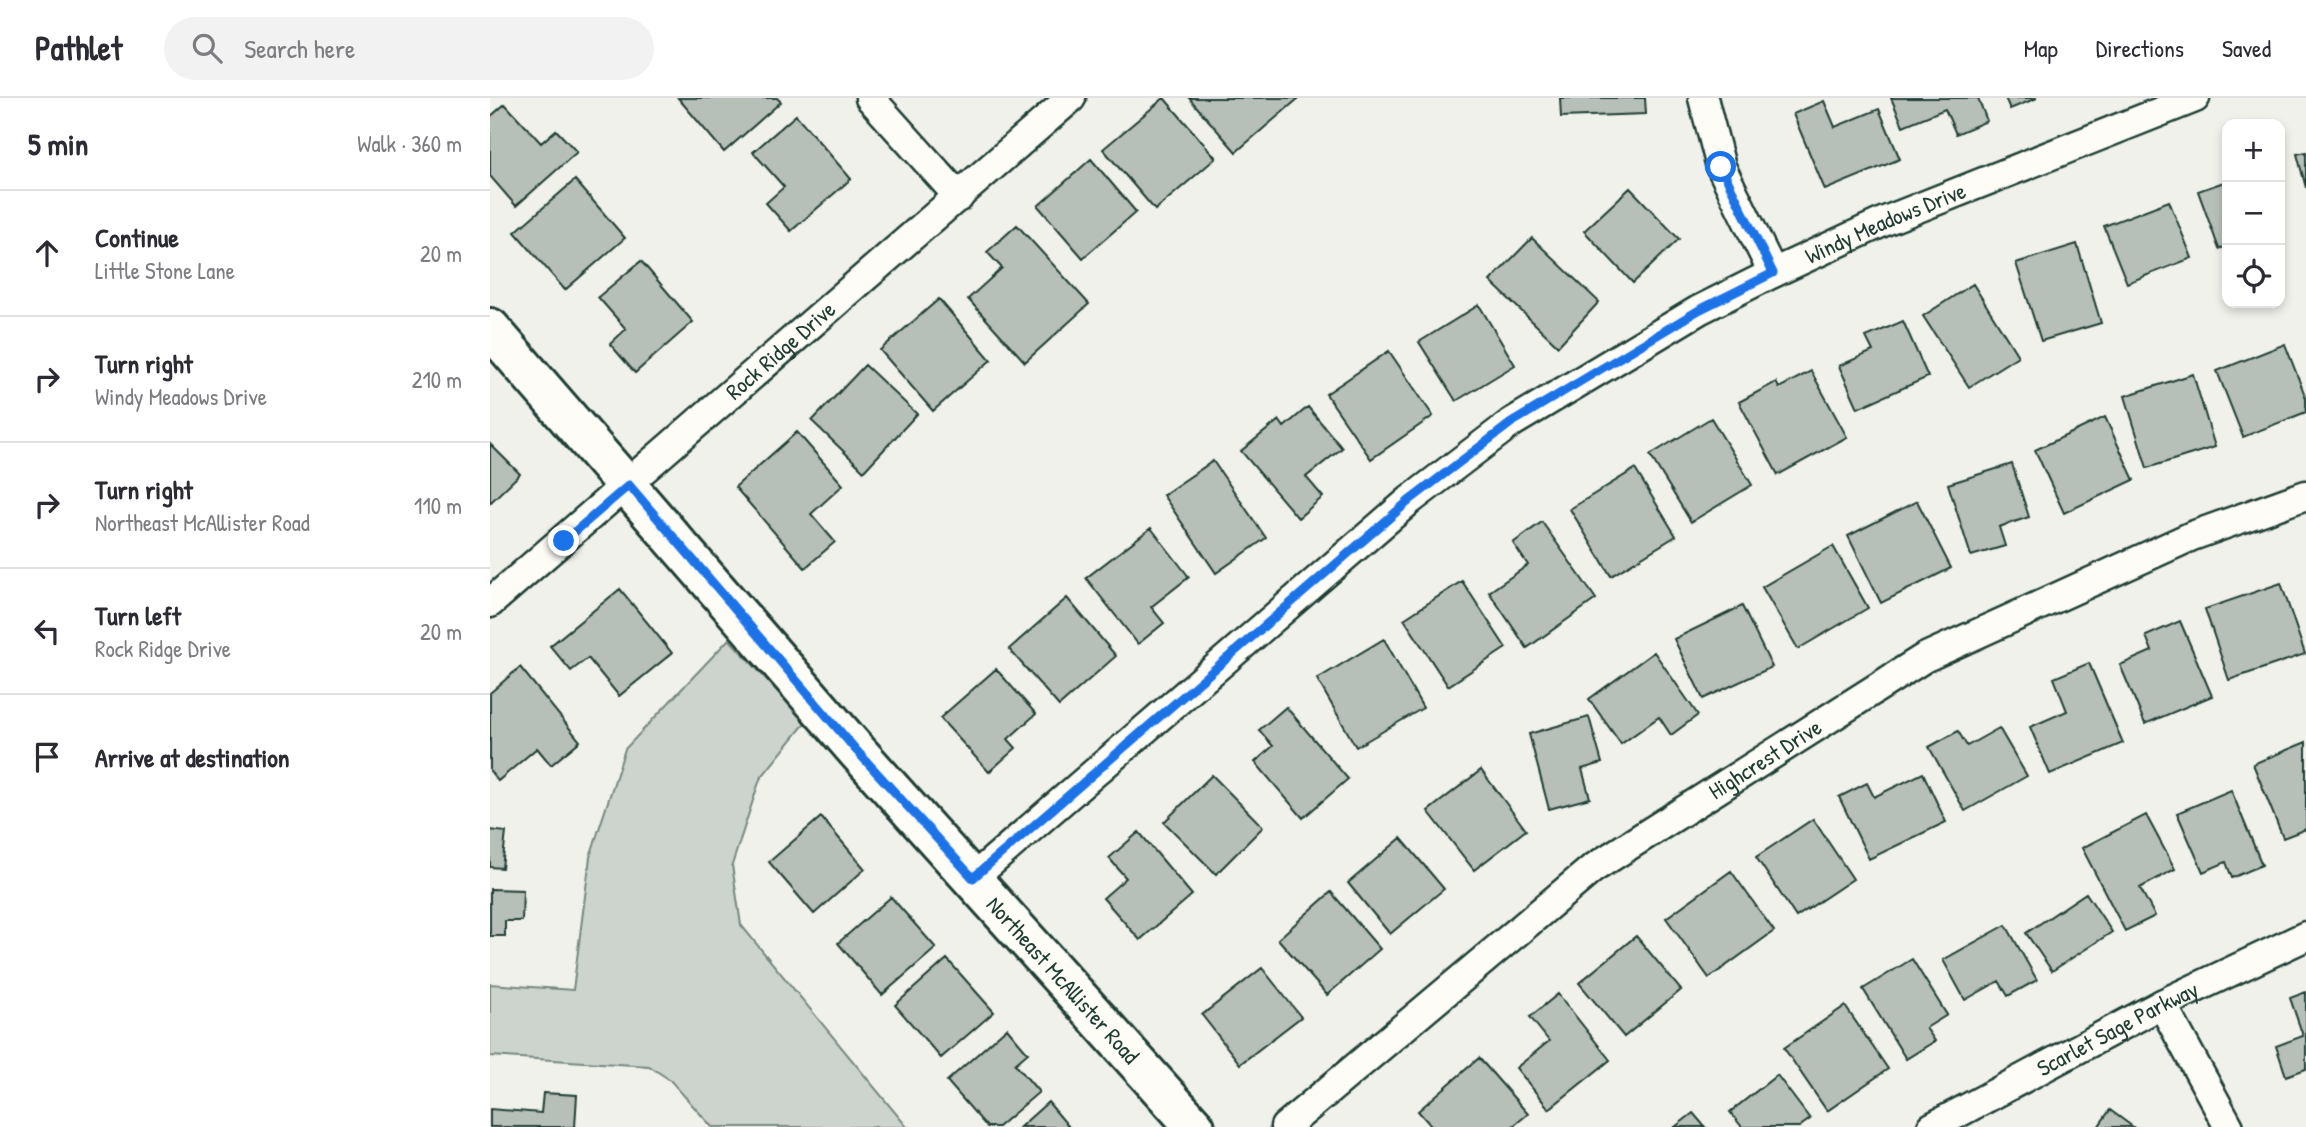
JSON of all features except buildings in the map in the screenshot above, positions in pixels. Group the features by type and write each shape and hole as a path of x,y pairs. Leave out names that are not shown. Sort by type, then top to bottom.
{"street":[{"path":"870,98 959,197"},
{"name":"Rock Ridge Drive","path":"490,603 629,485 1071,98"},
{"path":"1703,98 1721,167 1773,273"},
{"name":"Windy Meadows Drive","path":"973,878 1410,500 1511,423 1699,310 1773,273 1885,221 2195,98"},
{"name":"Northeast McAllister Road","path":"490,328 629,485 856,750 1195,1127"},
{"name":"Highcrest Drive","path":"1285,1127 1592,869 1924,658 2192,536 2306,495"},
{"name":"Scarlet Sage Parkway","path":"1932,1127 2162,1004 2306,936"},
{"path":"2162,1004 2230,1127"}],"shaded area":[{"path":"729,639 806,722 760,779 732,865 741,925 907,1127 712,1127 670,1080 649,1066 490,1056 490,984 573,990 590,857 625,749"}],"route":[{"path":"564,541 629,485 856,750 973,878 1410,500 1511,423 1699,310 1773,273 1721,167"}]}
